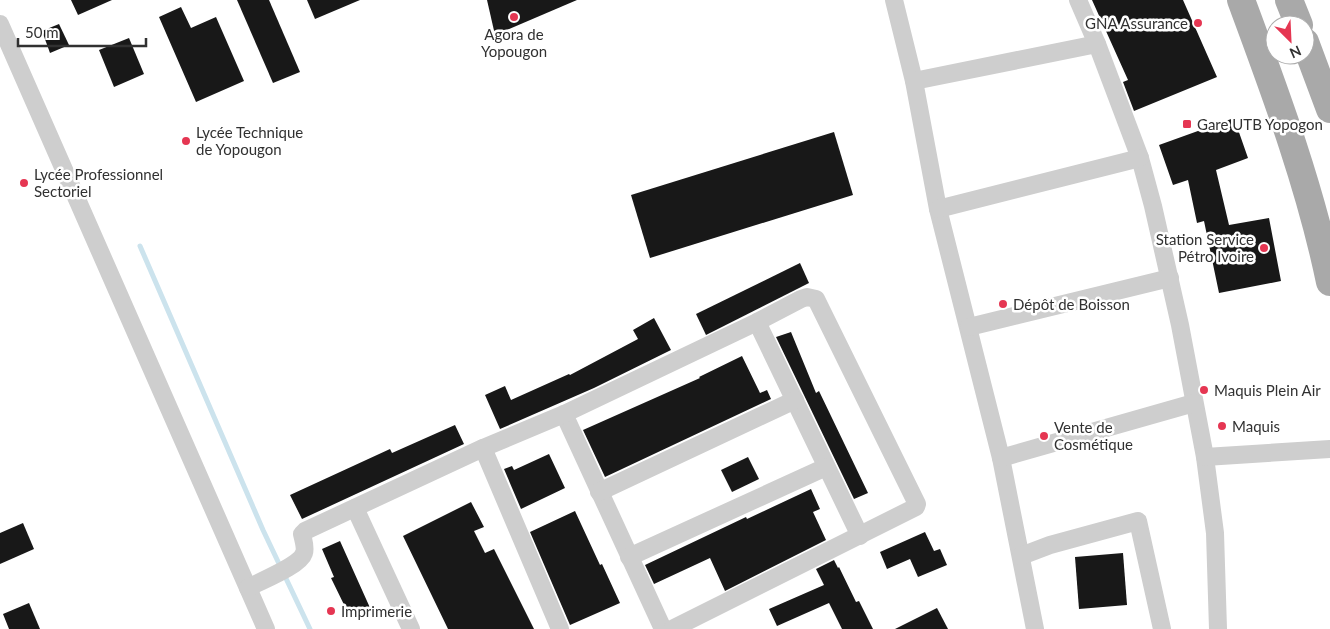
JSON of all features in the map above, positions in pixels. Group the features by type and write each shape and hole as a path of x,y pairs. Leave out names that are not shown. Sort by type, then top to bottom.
{"main road":[{"path":"1241,0 1287,125 1324,254 1330,282"},
{"path":"1290,0 1295,15"},
{"path":"1314,65 1330,109"}],"street":[{"path":"894,0 914,81 938,209 1000,458 1035,629"},
{"path":"1078,0 1097,44 1140,158 1170,278 1205,457 1215,533 1218,629"},
{"path":"0,24 266,629"},
{"path":"914,81 1097,44"},
{"path":"938,209 1140,158"},
{"path":"968,327 1170,278"},
{"path":"248,588 282,571 305,552 304,532 483,448 564,414 801,299 808,297 816,299 916,501 916,507 672,629"},
{"path":"757,322 860,536"},
{"path":"599,492 795,400"},
{"path":"1000,458 1194,403"},
{"path":"564,414 663,629"},
{"path":"483,448 560,629"},
{"path":"1205,457 1330,449"},
{"path":"629,557 826,467"},
{"path":"355,508 411,629"},
{"path":"1021,556 1050,545 1138,522 1162,629"}],"building":[{"path":"71,0 112,0 78,15"},
{"path":"237,0 269,0 300,72 273,83"},
{"path":"307,0 360,0 315,19"},
{"name":"Agora de Yopougon","path":"487,0 577,0 495,35"},
{"path":"1092,0 1183,0 1217,77 1134,111 1123,82 1128,80"},
{"path":"181,7 191,28 216,17 244,81 196,102 159,17"},
{"path":"59,24 69,45 50,53 42,31"},
{"path":"129,38 144,74 114,87 99,50"},
{"path":"1234,118 1248,158 1216,170 1229,225 1269,218 1281,281 1219,293 1204,221 1197,223 1188,180 1173,185 1159,145"},
{"path":"834,132 853,195 650,258 631,195"},
{"path":"800,263 809,283 706,335 696,314"},
{"path":"654,318 671,350 594,388 500,429 485,395 505,386 511,400 570,375 638,339 633,330"},
{"path":"791,332 816,393 819,391 868,493 854,499 776,337"},
{"path":"742,356 760,393 767,390 771,399 605,477 583,430 700,378"},
{"path":"455,425 464,444 302,519 290,495 390,449 392,453"},
{"path":"549,454 565,488 521,509 504,469 512,466 514,470"},
{"path":"748,457 759,479 732,492 721,470"},
{"path":"811,489 820,509 813,512 826,540 725,591 710,558 654,584 645,565 746,517 747,519"},
{"path":"471,502 484,527 474,531 485,553 494,549 534,629 448,629 403,536"},
{"path":"575,511 620,603 570,625 530,532"},
{"path":"23,523 34,549 0,564 0,533"},
{"path":"925,532 934,551 940,549 947,565 918,577 910,559 887,569 880,552"},
{"path":"340,541 371,610 351,619 331,578 334,577 322,549"},
{"path":"1123,553 1127,605 1079,609 1075,557"},
{"path":"834,560 856,602 859,601 873,629 842,629 829,603 777,626 769,609 824,585 816,569"},
{"path":"29,603 40,629 9,629 3,614"},
{"path":"937,608 948,629 895,629"}],"waterway":[{"path":"140,246 263,530 310,629"}],"place":[{"name":"Agora de Yopougon","path":"514,17"},
{"name":"GNA Assurance","path":"1198,23"},
{"name":"Gare UTB Yopogon","path":"1187,124"},
{"name":"Lycée Technique de Yopougon","path":"186,141"},
{"name":"Lycée Professionnel Sectoriel","path":"24,183"},
{"name":"Station Service Pétro Ivoire","path":"1264,248"},
{"name":"Dépôt de Boisson","path":"1003,304"},
{"name":"Maquis Plein Air","path":"1204,390"},
{"name":"Maquis","path":"1222,426"},
{"name":"Vente de Cosmétique","path":"1044,436"},
{"name":"Imprimerie","path":"331,611"}]}
